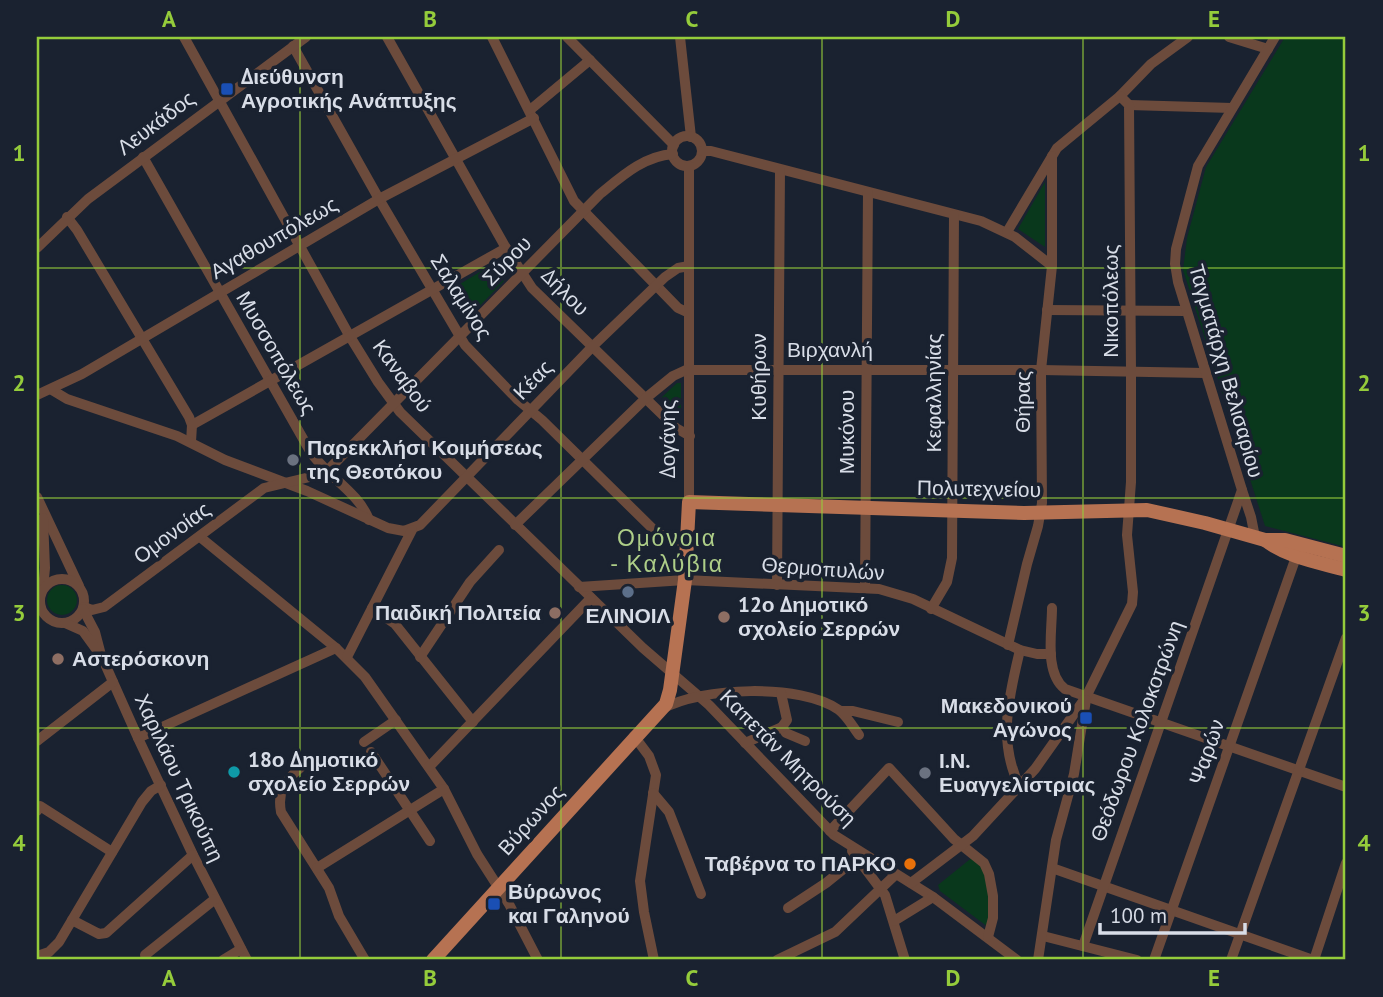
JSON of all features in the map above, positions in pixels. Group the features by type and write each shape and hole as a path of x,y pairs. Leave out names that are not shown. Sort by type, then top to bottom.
{"main road":[{"name":"Πολυτεχνείου","path":"689,502 954,511 1129,509 1164,512 1229,529 1260,539 1296,557 1346,570"},
{"name":"Δογάνης","path":"662,709 668,698 673,672 685,580 689,502"},
{"name":"Πολυτεχνείου","path":"1260,539 1285,540 1346,556"},
{"name":"Βύρωνος","path":"433,960 634,736 662,709"}],"street":[{"name":"Καναβού","path":"184,37 349,335 394,405 579,587 643,648 673,672"},
{"name":"Λευκάδος","path":"37,248 67,217 143,156 306,37"},
{"name":"Δήλου","path":"387,37 521,274 532,288 676,428 690,436"},
{"path":"492,37 572,197 582,211 680,309 689,313"},
{"path":"567,37 673,150 679,164 689,166 697,163 702,151 699,142 691,137 681,138 673,150"},
{"path":"680,37 691,137"},
{"path":"1007,232 1063,142 1120,96 1137,77 1188,37"},
{"path":"1229,37 1268,49"},
{"name":"Ταγματάρχη Βελισαρίου","path":"1229,529 1242,490 1175,270 1177,241 1198,166 1275,37"},
{"name":"Σαλαμίνος","path":"293,46 460,338 518,400 655,531 667,538 688,542"},
{"name":"Αγαθουπόλεως","path":"37,396 52,390 379,199 532,114 590,60"},
{"path":"1120,96 1129,105 1232,108"},
{"name":"Νικοπόλεως","path":"1129,105 1129,509"},
{"name":"Σύρου","path":"282,482 325,471 341,459 582,211 636,167 673,150"},
{"path":"702,151 981,221 1007,232 1052,266"},
{"name":"Μυσσοπόλεως","path":"143,156 310,451 325,471 360,502 369,520"},
{"name":"Θήρας","path":"1008,645 1041,512 1041,370 1052,266 1052,156"},
{"name":"Δογάνης","path":"689,166 689,502"},
{"name":"Κυθήρων","path":"778,585 780,170"},
{"name":"Μυκόνου","path":"865,587 868,192"},
{"name":"Κεφαλληνίας","path":"931,609 951,571 954,511 954,215"},
{"path":"67,217 192,425 191,442"},
{"path":"192,425 506,248"},
{"name":"Κέας","path":"412,530 425,520 593,346 657,285 674,271 689,265"},
{"path":"1047,310 1186,312"},
{"path":"515,524 646,398 673,376 690,369"},
{"name":"Βιρχανλή","path":"690,369 1205,373"},
{"path":"52,390 67,399 191,442 225,460 313,493 369,520 396,530 412,530 346,657"},
{"name":"Ομονοίας","path":"83,608 96,610 104,607 264,488 282,482"},
{"path":"1242,490 1260,539"},
{"path":"37,497 81,590 83,608 76,618 37,625"},
{"path":"911,883 962,846 1020,787 1050,750 1086,697 1132,604 1127,543 1129,509"},
{"path":"43,512 45,568 40,596 41,608 49,619 83,631 101,655"},
{"name":"Θεόδωρου Κολοκοτρώνη","path":"1083,946 1229,529"},
{"path":"200,537 336,648 365,677 446,792 477,854 538,960"},
{"path":"420,657 470,582 499,550"},
{"name":"Ψαρών","path":"1154,960 1296,557"},
{"path":"40,596 54,580 61,578 67,579 97,600 112,600 99,623 97,639"},
{"name":"Θερμοπυλών","path":"579,587 685,580 865,587 896,593 1020,650 1051,654"},
{"path":"429,766 591,598"},
{"name":"Χαριλάου Τρικούπη","path":"83,608 138,738 193,855 247,960"},
{"path":"372,608 395,624 472,722"},
{"path":"1052,608 1051,654 1053,672 1059,685 1069,691 1346,787"},
{"path":"1231,960 1346,638"},
{"path":"138,738 336,648"},
{"path":"1020,650 1009,699 1006,732 1008,758 1020,787"},
{"name":"Καπετάν Μητρούση","path":"673,672 699,695 830,831 846,844 933,897 1017,960"},
{"path":"37,741 113,682"},
{"path":"662,709 682,699 699,695 726,692 781,693 827,703 841,711 859,735"},
{"path":"745,743 782,727 786,720 781,693"},
{"path":"1038,960 1059,824 1076,765 1086,697"},
{"path":"841,711 853,711 898,722"},
{"path":"364,742 396,720"},
{"path":"782,727 786,733 805,741"},
{"path":"634,736 649,755 655,771 640,881 654,960"},
{"path":"371,752 430,841"},
{"path":"300,768 282,787 280,807 283,817 329,888 340,916 365,960"},
{"path":"830,831 889,768 962,846 981,859 989,874 994,904 988,937"},
{"path":"37,956 56,946 146,796 161,785"},
{"path":"317,868 409,809 446,792"},
{"path":"653,793 669,812 701,894"},
{"path":"38,806 112,852"},
{"path":"846,844 888,900 905,960"},
{"path":"72,920 99,934 106,933 193,855"},
{"path":"788,908 826,883 856,858"},
{"path":"1052,868 1313,960 1346,863"},
{"path":"777,960 831,934 895,875"},
{"path":"894,921 933,897"},
{"path":"145,955 215,899"},
{"path":"1043,936 1137,960"},
{"path":"223,960 241,949"}],"green space":[{"path":"1285,37 1346,37 1346,547 1265,526 1183,270 1187,238 1206,167"},
{"path":"1045,182 1045,247 1018,229"},
{"path":"488,267 504,281 465,321 447,292"},
{"path":"677,383 681,383 681,416 662,397"},
{"path":"62,585 73,589 77,600 73,611 62,615 51,611 47,600 51,589"},
{"path":"974,856 986,881 988,927 940,891 938,885"}],"place":[{"name":"Διεύθυνση Αγροτικής Ανάπτυξης","path":"227,89"},
{"name":"Παρεκκλήσι Κοιμήσεως της Θεοτόκου","path":"293,460"},
{"name":"ΕΛΙΝΟΙΛ","path":"628,592"},
{"name":"Παιδική Πολιτεία","path":"555,613"},
{"name":"12ο Δημοτικό σχολείο Σερρών","path":"724,617"},
{"name":"Αστερόσκονη","path":"58,659"},
{"name":"Μακεδονικού Αγώνος","path":"1086,718"},
{"name":"18ο Δημοτικό σχολείο Σερρών","path":"234,772"},
{"name":"Ι.Ν. Ευαγγελίστριας","path":"925,773"},
{"name":"Ταβέρνα το ΠΑΡΚΟ","path":"910,864"},
{"name":"Βύρωνος και Γαληνού","path":"494,904"}],"district":[{"name":"Ομόνοια - Καλύβια","path":"667,551"}]}
